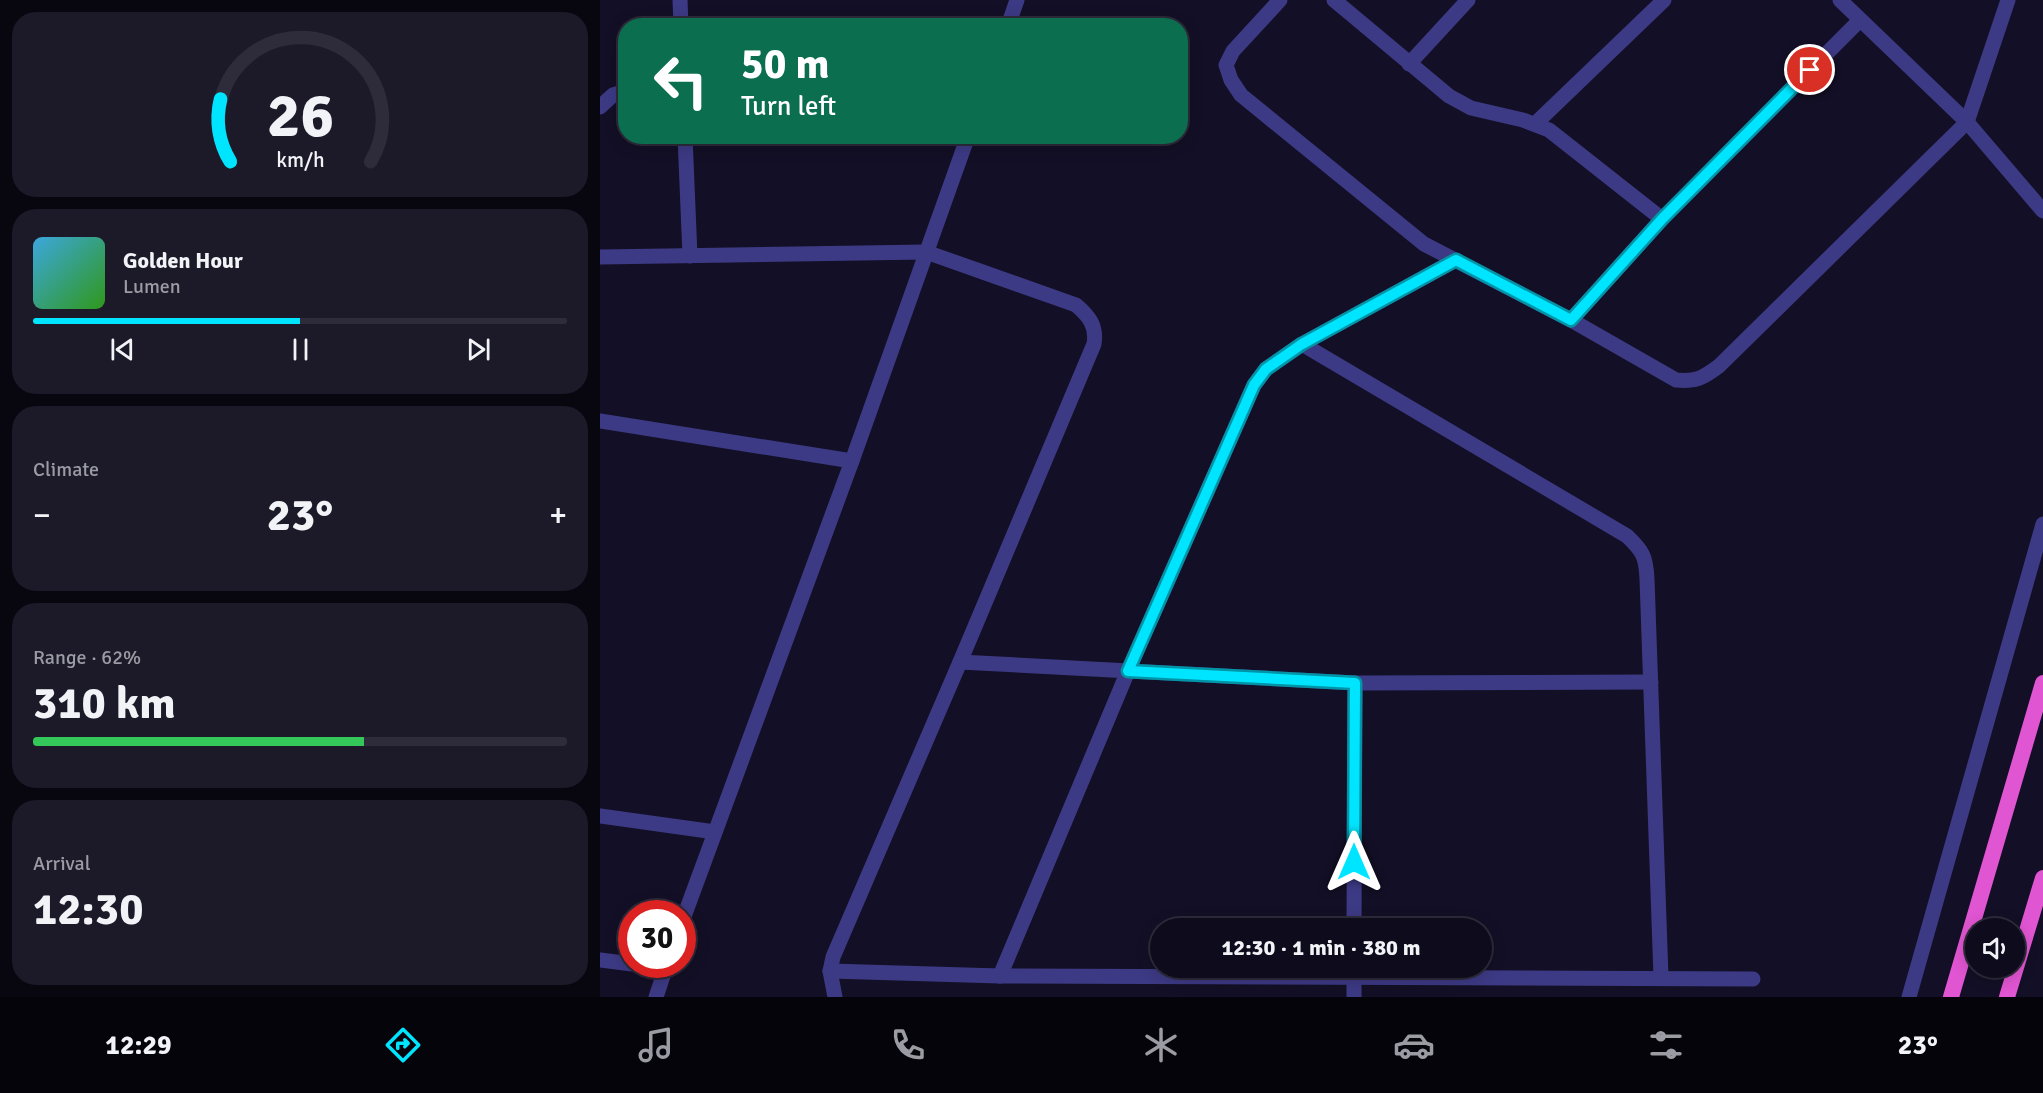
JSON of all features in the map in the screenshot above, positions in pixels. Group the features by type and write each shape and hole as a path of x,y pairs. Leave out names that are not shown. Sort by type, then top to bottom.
{"highway":[{"path":"1951,997 2043,683"},
{"path":"2007,997 2043,878"}],"street":[{"path":"680,0 681,18"},
{"path":"1011,18 1017,0"},
{"path":"1280,0 1233,51 1226,65 1231,80 1241,96 1424,244 1571,320 1676,380 1690,381 1705,376 1719,366 1967,122 2008,0"},
{"path":"1334,0 1449,96 1465,106 1536,123 1549,130 1662,219"},
{"path":"1409,64 1468,0"},
{"path":"1536,123 1664,0"},
{"path":"1840,0 1967,122 2043,211"},
{"path":"1571,320 1662,219 1860,20"},
{"path":"600,107 618,93"},
{"path":"685,144 690,256"},
{"path":"690,900 852,461 965,144"},
{"path":"600,257 926,252 1076,305 1088,315 1096,332 1094,344 960,662 832,957 830,971 836,997"},
{"path":"1000,976 1128,671 1254,385 1266,369 1302,344 1456,260"},
{"path":"1302,344 1627,536 1640,548 1646,560 1661,977"},
{"path":"600,421 852,461"},
{"path":"1910,997 2043,524"},
{"path":"960,662 1355,683 1651,682"},
{"path":"1354,918 1355,683"},
{"path":"600,816 715,831"},
{"path":"600,960 618,962"},
{"path":"830,971 1000,976 1150,974"},
{"path":"1492,974 1753,979"},
{"path":"656,997 663,978"},
{"path":"1354,978 1354,997"}],"route":[{"path":"1354,862 1355,683 1128,671 1254,385 1266,369 1302,344 1456,260 1571,320 1662,219 1810,70"}]}
